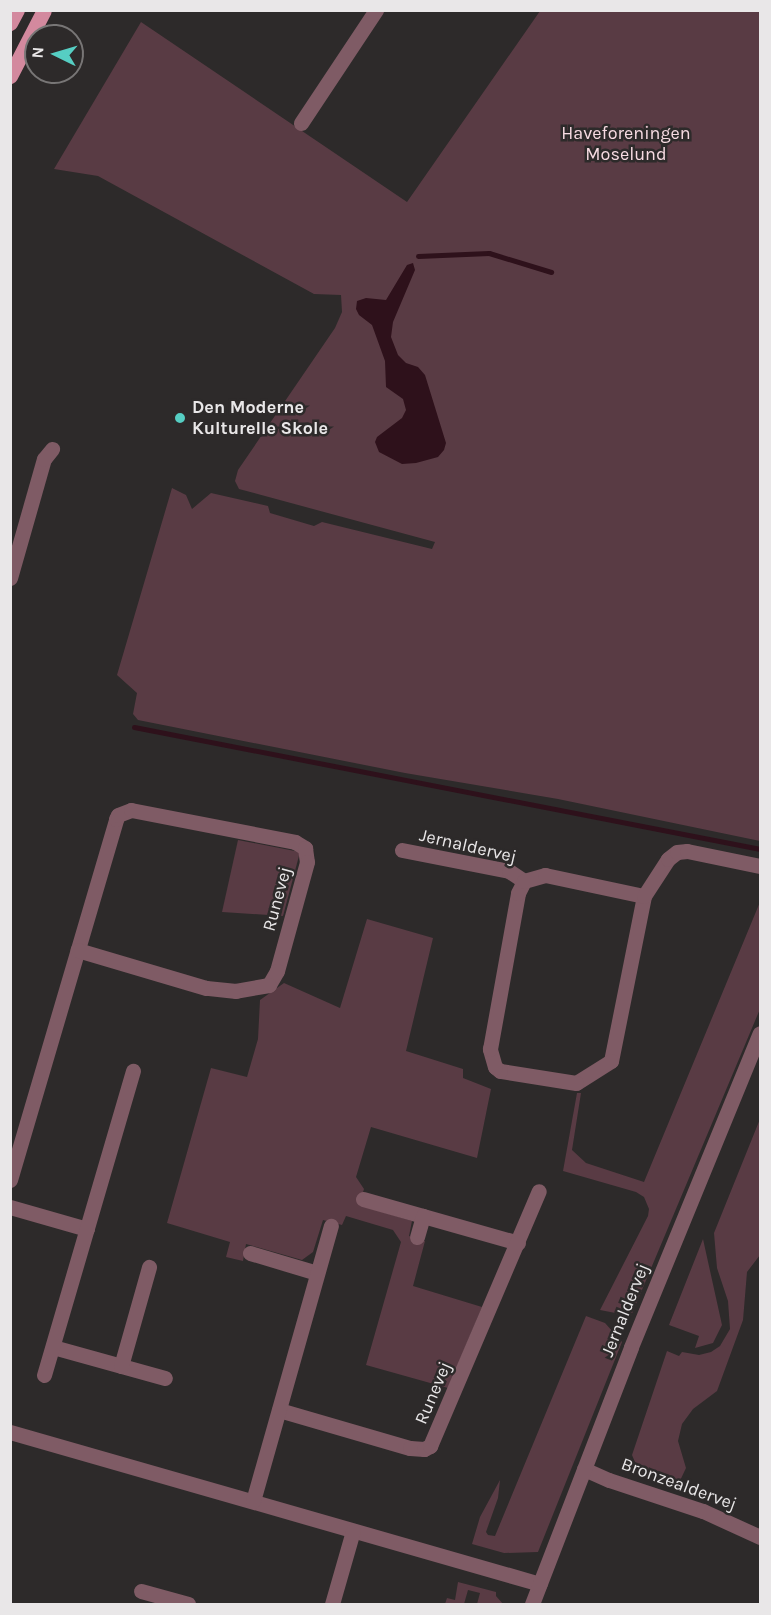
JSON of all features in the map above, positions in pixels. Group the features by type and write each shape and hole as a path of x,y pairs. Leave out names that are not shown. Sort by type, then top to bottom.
{"main road":[{"path":"10,23 17,10"},
{"path":"10,76 44,10"}],"street":[{"path":"301,123 376,10"},
{"path":"10,578 44,459 52,448"},
{"name":"Runevej","path":"10,1180 116,819 122,811 131,810 295,842 305,848 306,862 301,884 277,971 269,985 260,989 236,992 206,988 78,950"},
{"name":"Jernaldervej","path":"402,850 509,872 524,881 545,875 645,896"},
{"name":"Jernaldervej","path":"524,881 518,893 489,1056 500,1071 579,1083 604,1067 613,1057 645,896 668,859 677,852 687,851 760,866"},
{"name":"Jernaldervej","path":"532,1605 677,1234 760,1033"},
{"path":"44,1375 133,1071"},
{"name":"Runevej","path":"279,1410 411,1448 424,1449 430,1446 539,1191"},
{"path":"363,1199 518,1243"},
{"path":"10,1207 87,1229"},
{"path":"417,1237 423,1216"},
{"path":"253,1501 332,1226"},
{"path":"250,1253 317,1273"},
{"path":"121,1366 149,1267"},
{"path":"52,1347 165,1378"},
{"path":"10,1432 540,1584"},
{"name":"Bronzealdervej","path":"584,1469 609,1480 703,1511 760,1537"},
{"path":"332,1605 353,1531"},
{"path":"141,1591 188,1605"}],"green space":[{"name":"Haveforeningen Moselund","path":"540,11 760,11 760,841 558,799 405,773 138,720 133,714 137,693 117,675 172,488 186,495 192,509 211,493 268,506 270,513 314,526 322,522 432,549 435,542 239,489 235,481 238,470 335,328 342,312 341,295 314,294 98,176 54,169 141,22 407,202"},
{"path":"238,840 300,852 283,916 222,912"},
{"path":"760,902 760,1009 631,1316 600,1310 648,1216 649,1209 644,1197 636,1192 563,1171 577,1093 581,1093 572,1150 586,1163 644,1182"},
{"path":"367,919 433,938 406,1051 463,1069 463,1078 491,1089 477,1158 371,1127 356,1177 364,1189 359,1205 412,1221 409,1236 425,1241 413,1286 482,1307 448,1388 366,1365 401,1242 393,1230 346,1216 342,1225 323,1220 313,1252 302,1260 246,1244 243,1261 226,1257 230,1242 167,1223 211,1068 247,1077 258,1039 260,1000 284,983 340,1008"},
{"path":"760,1119 760,1255 747,1272 743,1320 717,1391 693,1409 682,1424 678,1441 686,1468 677,1487 637,1467 632,1455 667,1351 679,1356 682,1352 699,1355 711,1352 720,1346 730,1329 728,1301 717,1268 714,1233"},
{"path":"703,1239 722,1325 713,1343 695,1348 699,1336 669,1325"},
{"path":"586,1316 605,1323 622,1342 538,1552 504,1553 472,1544 480,1517 500,1480 498,1498 486,1532 488,1535 495,1536"},
{"path":"458,1582 496,1592 496,1596 503,1604 477,1604 480,1593 468,1590 464,1604 445,1604 447,1598 455,1600"}],"shaded area":[{"path":"413,263 415,270 393,322 391,337 398,355 406,363 418,367 425,375 446,443 438,457 402,464 379,452 375,442 377,437 402,418 406,410 403,399 386,387 385,361 372,325 359,315 356,309 357,301 366,298 386,300 407,265"}],"waterway":[{"path":"418,256 489,253 551,272"},
{"path":"134,727 760,849"}],"place":[{"name":"Den Moderne Kulturelle Skole","path":"180,418"}]}
